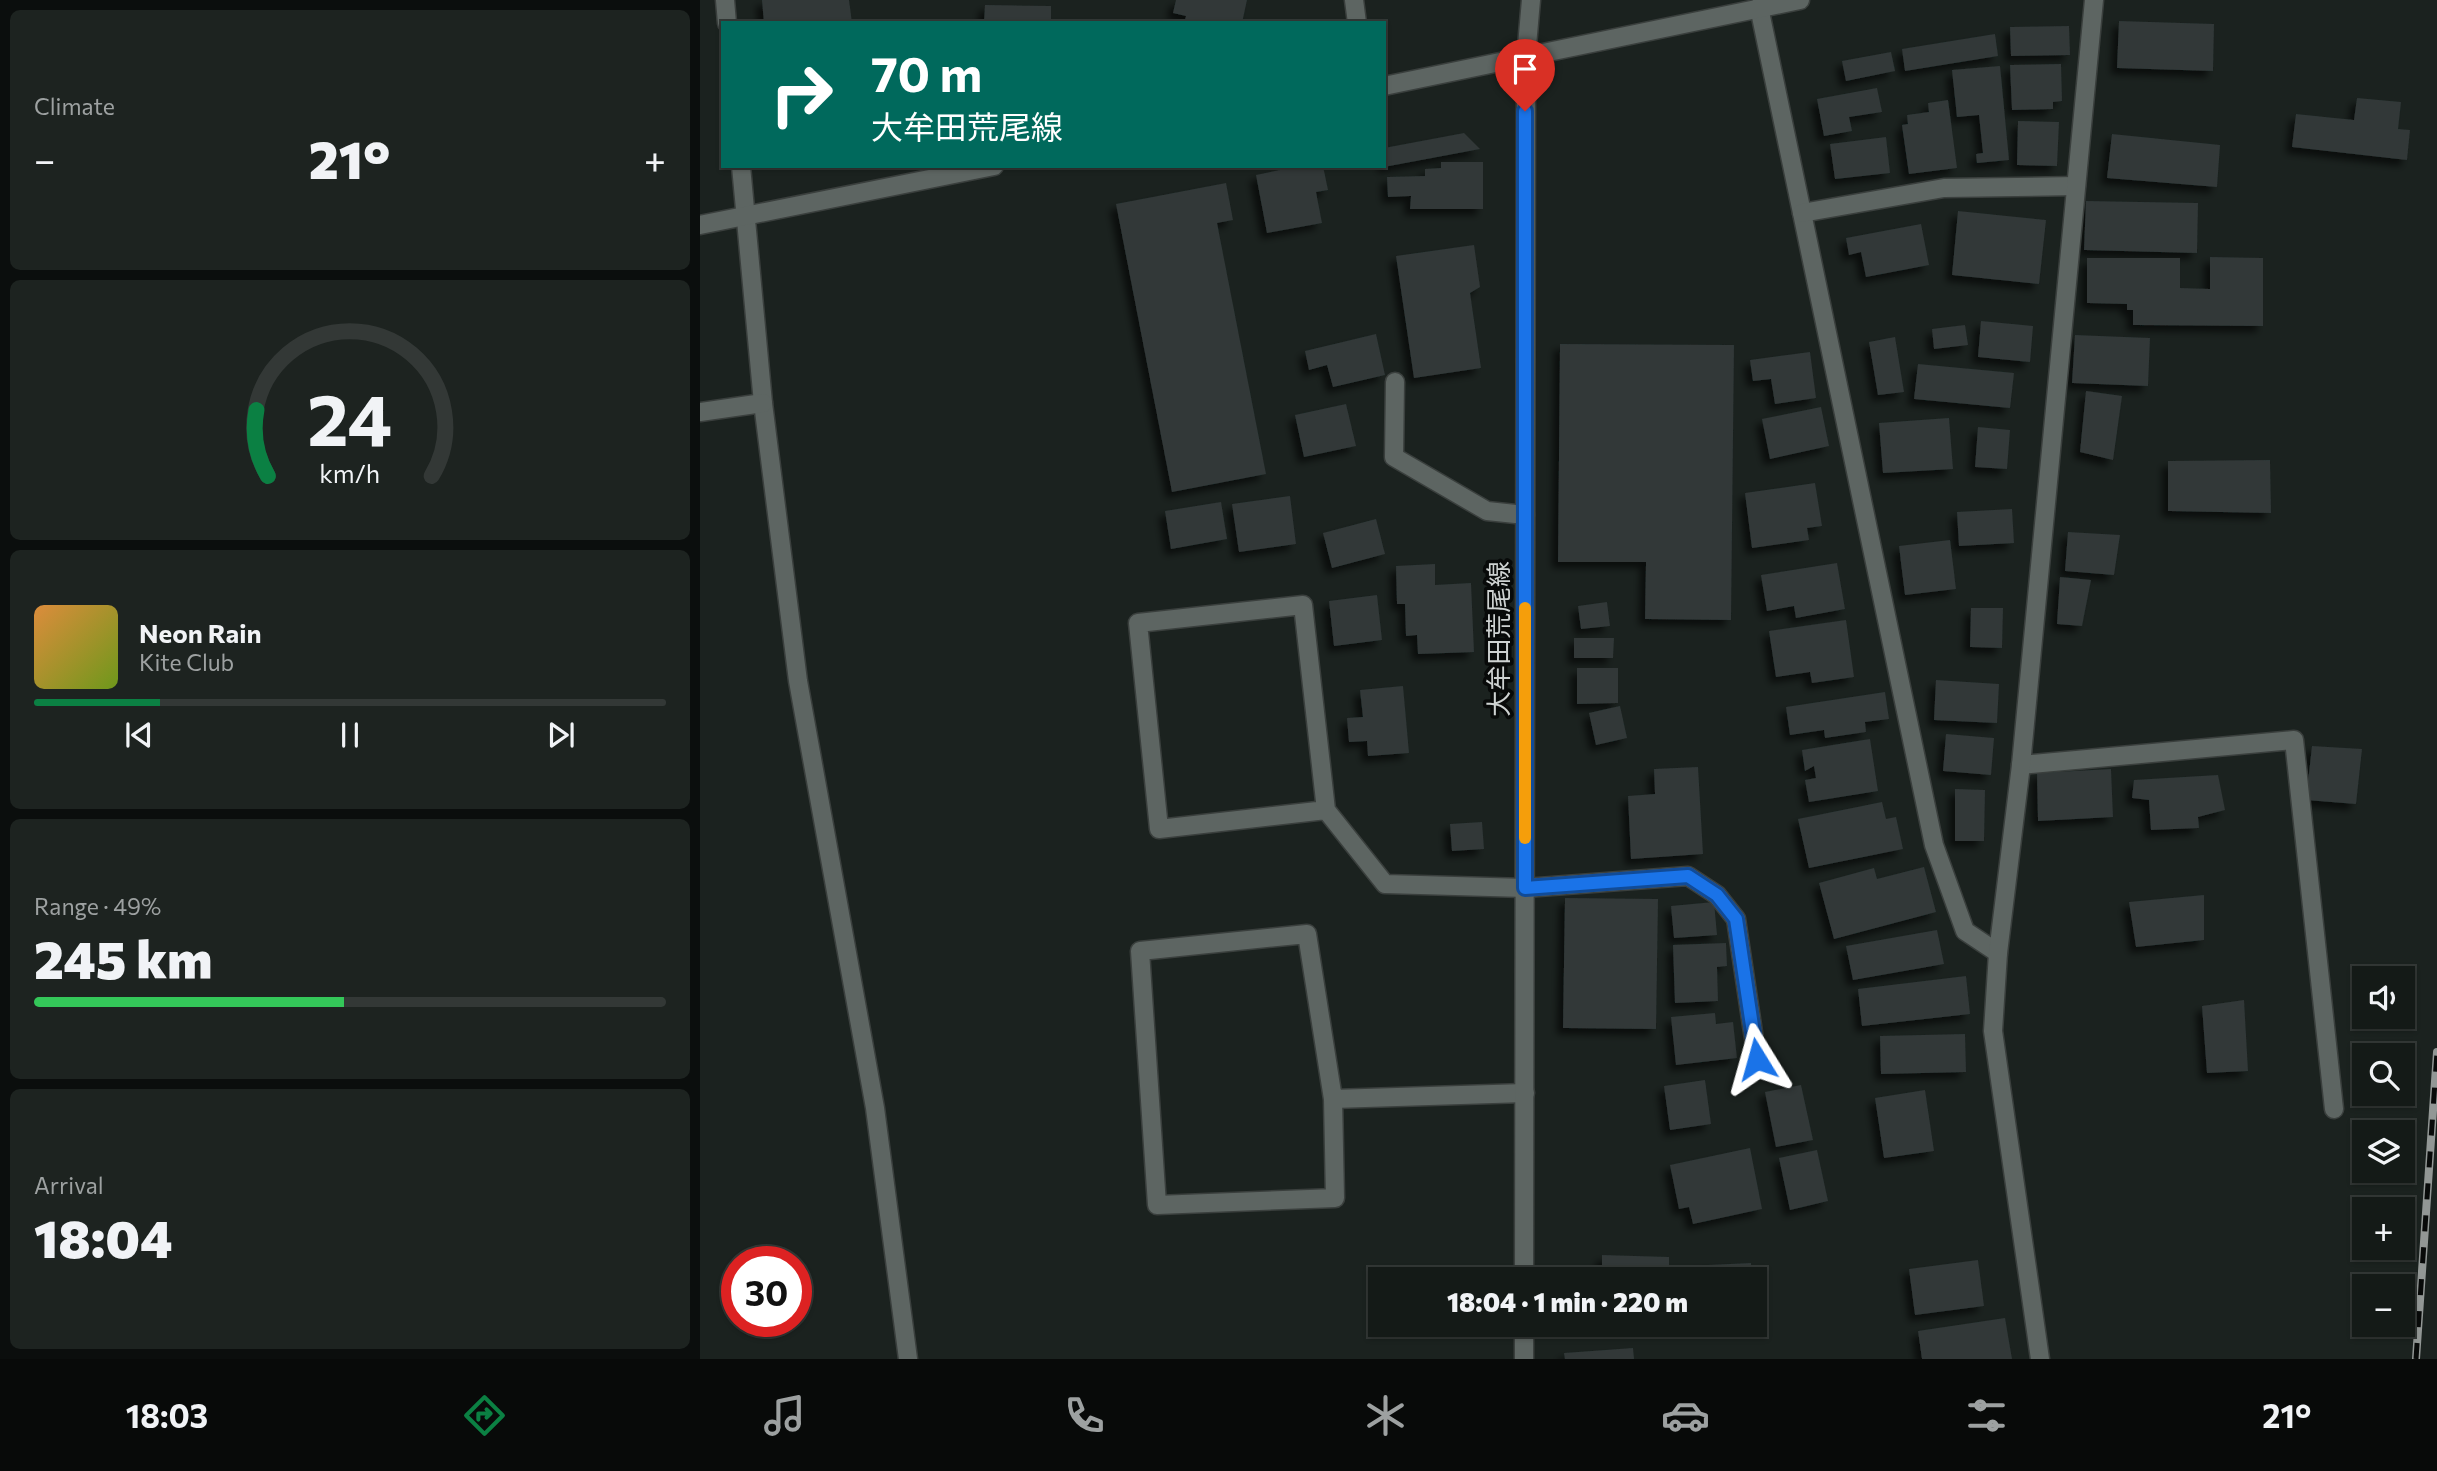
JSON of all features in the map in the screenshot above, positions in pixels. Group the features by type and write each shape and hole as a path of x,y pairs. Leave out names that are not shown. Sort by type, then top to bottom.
{"street":[{"path":"724,0 727,21"},
{"path":"1353,0 1357,21"},
{"name":"大牟田荒尾線","path":"1524,1267 1525,57 1531,0"},
{"path":"1386,86 1754,5 1800,0"},
{"path":"2040,1359 1993,1031 1998,953 2021,765 2094,0"},
{"path":"1754,5 1802,213 1934,845 1965,931 1998,953"},
{"path":"741,168 763,403 798,681 875,1108 908,1359"},
{"path":"700,225 984,168"},
{"path":"1802,213 1944,188 2076,186"},
{"path":"1395,383 1394,457 1487,511 1525,515"},
{"path":"700,412 763,403"},
{"path":"1326,810 1159,829 1139,623 1303,606 1326,810 1385,884 1525,888 1688,876 1717,895 1736,919 1757,1059"},
{"path":"2021,765 2294,740 2334,1109"},
{"path":"1307,934 1333,1099 1335,1198 1157,1205 1140,951 1307,934"},
{"path":"1333,1099 1525,1093"},
{"path":"1524,1337 1524,1359"}],"building":[{"path":"762,0 849,0 852,21 764,21"},
{"path":"1176,0 1247,0 1242,21 1185,21 1186,16 1173,13"},
{"path":"985,5 1051,6 1051,21 984,21"},
{"path":"2119,21 2214,24 2213,71 2117,68"},
{"path":"2069,26 2070,55 2011,56 2010,27"},
{"path":"1995,34 1998,56 1905,71 1902,49"},
{"path":"1891,52 1895,71 1846,81 1842,61"},
{"path":"2061,64 2062,101 2053,102 2053,109 2012,110 2010,65"},
{"path":"2000,66 2009,160 1977,163 1976,154 1983,153 1979,115 1957,117 1952,70"},
{"path":"1877,88 1882,112 1849,117 1852,131 1824,136 1817,99"},
{"path":"2357,98 2401,102 2398,129 2410,130 2407,160 2292,147 2296,114 2354,120"},
{"path":"1948,100 1957,168 1909,174 1902,125 1908,124 1907,115 1929,112 1928,103"},
{"path":"2018,121 2059,122 2057,166 2017,165"},
{"path":"1464,133 1480,149 1386,167 1386,148"},
{"path":"2112,134 2220,145 2217,187 2107,178"},
{"path":"1886,137 1890,173 1835,179 1830,144"},
{"path":"1441,162 1483,162 1483,209 1410,209 1411,196 1388,197 1387,177 1425,176 1425,169 1441,168"},
{"path":"1289,168 1323,168 1328,190 1316,192 1322,223 1267,233 1256,175"},
{"path":"1226,183 1233,220 1217,223 1266,474 1172,492 1116,204"},
{"path":"2086,201 2198,203 2197,253 2084,250"},
{"path":"1958,211 2046,220 2039,284 1952,275"},
{"path":"1921,224 1929,265 1866,277 1861,252 1849,255 1846,238"},
{"path":"1474,245 1480,287 1470,293 1481,368 1414,378 1396,256"},
{"path":"2210,257 2263,258 2263,326 2133,325 2133,310 2127,310 2127,304 2087,303 2087,258 2180,258 2180,288 2210,289"},
{"path":"1981,321 2033,326 2030,362 1978,357"},
{"path":"1965,325 1968,345 1934,349 1932,329"},
{"path":"1376,334 1385,375 1333,387 1327,365 1309,370 1305,351"},
{"path":"2075,335 2150,338 2148,386 2072,383"},
{"path":"1895,337 1904,392 1878,395 1869,342"},
{"path":"1560,344 1734,345 1731,620 1645,619 1646,562 1558,562"},
{"path":"1810,352 1816,398 1775,404 1771,379 1753,381 1750,360"},
{"path":"1918,364 2014,373 2010,408 1914,399"},
{"path":"2086,391 2122,396 2113,460 2080,452"},
{"path":"1346,404 1356,446 1304,457 1295,415"},
{"path":"1821,407 1829,446 1770,459 1762,419"},
{"path":"1949,418 1953,469 1883,473 1879,423"},
{"path":"1978,427 2010,430 2007,469 1975,467"},
{"path":"2270,460 2271,513 2168,511 2168,461"},
{"path":"1815,483 1822,526 1807,528 1809,540 1752,548 1745,493"},
{"path":"1290,496 1296,544 1239,552 1232,504"},
{"path":"1221,502 1227,539 1171,549 1165,511"},
{"path":"2012,509 2014,543 1959,546 1957,512"},
{"path":"1376,519 1385,554 1332,568 1323,533"},
{"path":"2068,532 2120,535 2114,575 2065,571"},
{"path":"1950,540 1956,589 1905,595 1899,546"},
{"path":"1837,563 1845,609 1796,618 1794,606 1767,611 1761,575"},
{"path":"1435,564 1435,585 1471,583 1474,652 1418,654 1417,635 1406,636 1405,604 1397,604 1396,566"},
{"path":"2060,577 2091,580 2082,626 2057,624"},
{"path":"1377,595 1382,640 1334,646 1329,601"},
{"path":"1607,602 1610,626 1581,629 1578,606"},
{"path":"1971,608 2003,608 2002,648 1970,647"},
{"path":"1846,620 1854,677 1812,683 1810,672 1776,677 1769,631"},
{"path":"1574,638 1614,638 1613,658 1574,658"},
{"path":"1577,668 1618,668 1618,703 1577,704"},
{"path":"1936,680 1999,684 1997,723 1934,720"},
{"path":"1403,686 1409,753 1368,756 1367,741 1349,742 1347,718 1363,717 1360,690"},
{"path":"1885,692 1889,719 1865,722 1866,732 1825,738 1824,730 1790,735 1786,707"},
{"path":"1620,706 1627,738 1596,745 1589,713"},
{"path":"1946,734 1994,738 1991,775 1943,771"},
{"path":"1870,739 1878,791 1809,802 1805,780 1816,778 1814,766 1805,771 1802,750"},
{"path":"2312,746 2362,749 2356,804 2306,800"},
{"path":"1698,767 1703,854 1631,859 1628,796 1655,794 1654,769"},
{"path":"2111,769 2113,817 2038,821 2037,773"},
{"path":"2218,775 2225,810 2198,817 2199,828 2151,830 2149,800 2132,798 2134,780"},
{"path":"1955,789 1985,790 1984,841 1955,841"},
{"path":"1882,802 1886,819 1896,817 1903,849 1809,868 1798,819"},
{"path":"1482,822 1484,849 1452,851 1450,824"},
{"path":"1924,867 1936,912 1834,939 1819,883 1874,868 1877,879"},
{"path":"2204,895 2204,940 2136,947 2129,902"},
{"path":"1565,898 1658,899 1656,1029 1563,1028"},
{"path":"1714,902 1717,935 1674,938 1671,906"},
{"path":"1937,930 1944,964 1853,980 1846,946"},
{"path":"1726,943 1727,966 1717,967 1718,1001 1675,1003 1673,945"},
{"path":"1966,976 1970,1014 1862,1026 1858,989"},
{"path":"2244,1000 2248,1071 2207,1073 2202,1006"},
{"path":"1715,1013 1716,1024 1733,1022 1737,1058 1676,1065 1671,1017"},
{"path":"1965,1034 1966,1072 1881,1074 1880,1036"},
{"path":"1705,1080 1711,1124 1670,1130 1664,1086"},
{"path":"1801,1085 1813,1140 1776,1147 1765,1092"},
{"path":"1925,1090 1934,1151 1884,1158 1875,1098"},
{"path":"1750,1148 1762,1209 1693,1224 1689,1207 1679,1209 1670,1165"},
{"path":"1817,1150 1828,1201 1790,1210 1779,1158"},
{"path":"1602,1255 1669,1257 1669,1267 1602,1267"},
{"path":"1978,1260 1984,1306 1915,1315 1909,1269"},
{"path":"1751,1263 1751,1267 1687,1266"},
{"path":"2005,1318 2012,1359 1922,1359 1918,1331"},
{"path":"1633,1348 1634,1359 1565,1359 1564,1353"}],"railway":[{"path":"2416,1359 2437,1052"}],"slow traffic":[{"path":"1525,608 1525,838"}],"route":[{"path":"1525,111 1525,888 1688,876 1717,895 1736,919 1757,1059"}]}
